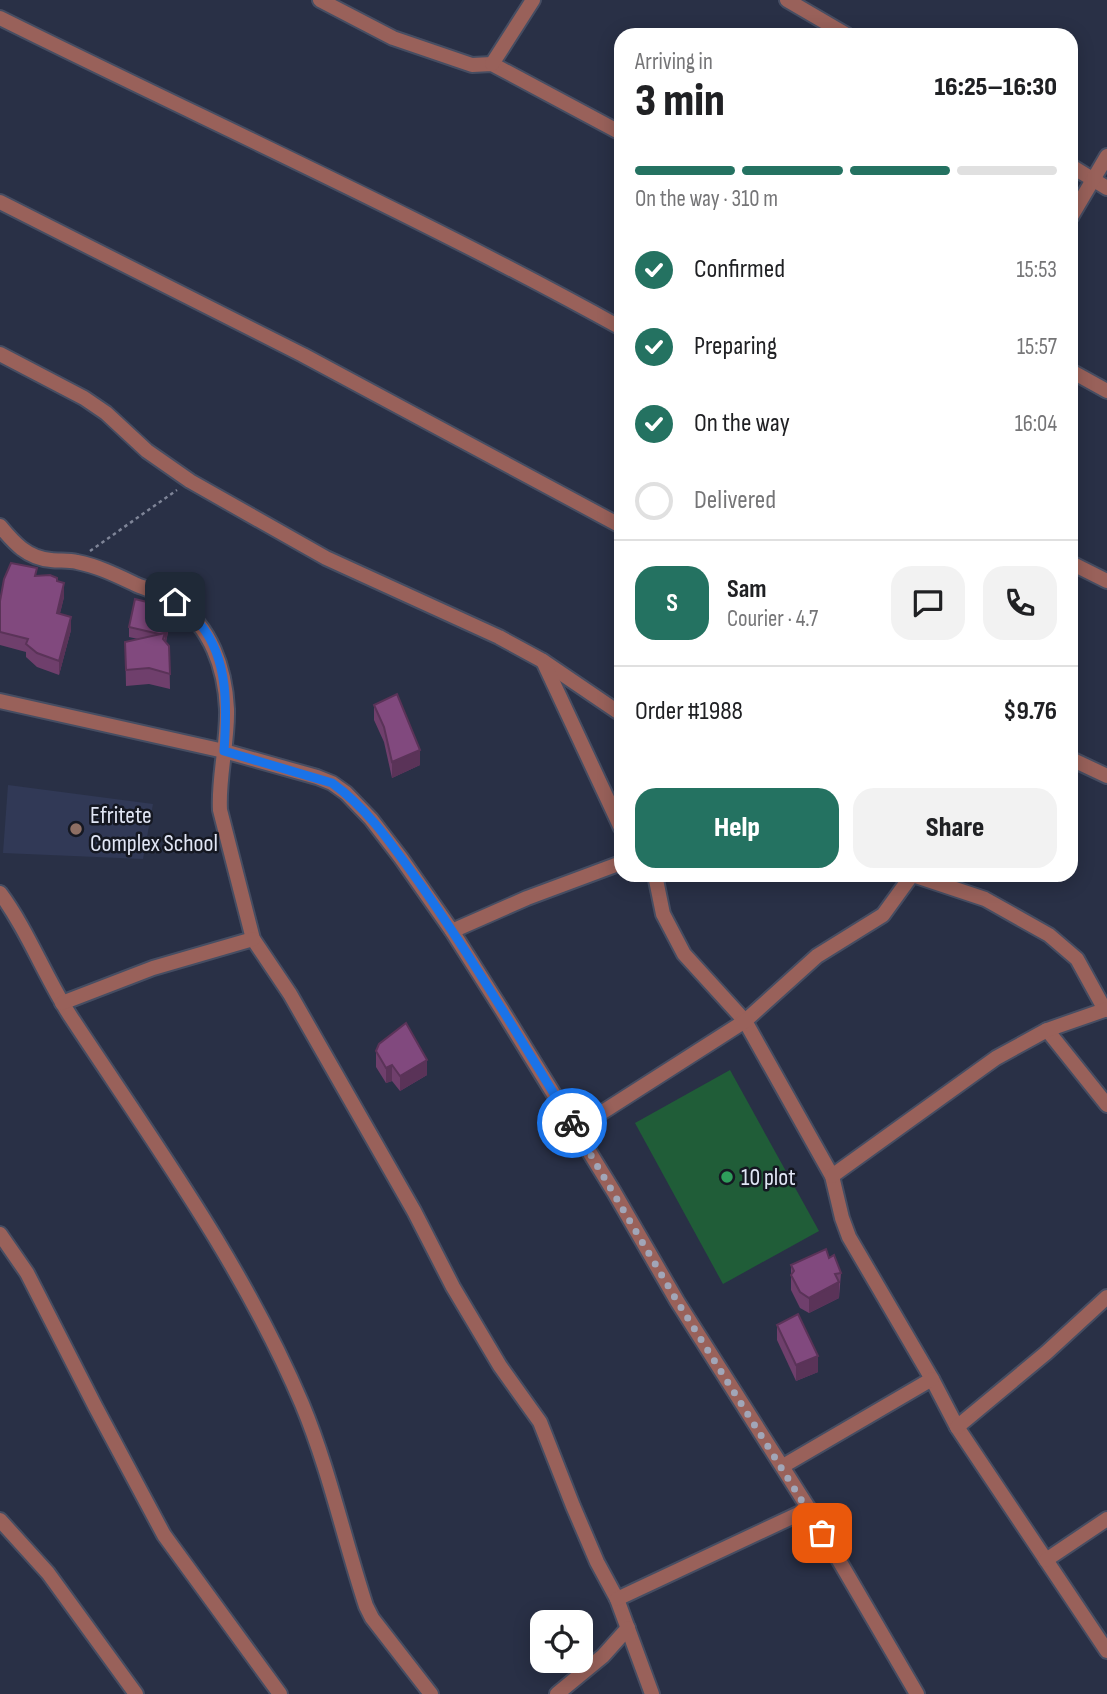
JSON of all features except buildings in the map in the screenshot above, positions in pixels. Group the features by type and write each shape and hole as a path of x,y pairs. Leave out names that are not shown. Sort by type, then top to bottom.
{"street":[{"path":"320,0 393,38 472,65 492,64 614,129"},
{"path":"492,64 533,0"},
{"path":"787,0 835,28"},
{"path":"0,18 405,214 614,324"},
{"path":"1078,205 1107,156"},
{"path":"1078,170 1107,188"},
{"path":"0,202 303,355 614,522"},
{"path":"0,354 84,398 106,413 147,451 190,481 326,558 499,637 543,661 614,709"},
{"path":"1078,375 1107,391"},
{"path":"0,526 15,544 30,556 49,561 76,561 118,576 175,602 201,625 218,656 224,684 227,710 219,791 220,810 253,939 296,1006 504,1373 540,1422 597,1562 617,1599 652,1694"},
{"path":"1078,566 1107,581"},
{"path":"543,661 614,813"},
{"path":"0,701 224,751 317,777 346,793 401,858 452,931 576,1129 738,1400 783,1466 917,1694"},
{"path":"1078,763 1107,776"},
{"path":"452,931 527,898 614,866"},
{"path":"656,882 663,914 684,954 745,1021 832,1176 849,1237 957,1427 1107,1651"},
{"path":"576,1129 745,1021 817,956 883,915 908,882"},
{"path":"832,1176 996,1058 1047,1030 1106,1010 1077,959 1049,935 985,899 934,882"},
{"path":"0,893 62,1003 193,1200 266,1328 302,1404 316,1442 366,1606 372,1618 431,1694"},
{"path":"62,1003 153,968 253,939"},
{"path":"1047,1030 1107,1105"},
{"path":"0,1234 27,1273 94,1406 164,1535 280,1694"},
{"path":"957,1427 1046,1353 1107,1297"},
{"path":"783,1466 932,1379"},
{"path":"617,1599 809,1509"},
{"path":"1046,1560 1107,1519"},
{"path":"0,1520 48,1573 136,1694"},
{"path":"557,1694 603,1656 628,1628"}],"path":[{"path":"76,561 190,481"}],"shaded area":[{"name":"Efritete Complex School","path":"8,785 153,804 143,859 3,853"}],"green space":[{"name":"10 plot","path":"730,1070 819,1231 723,1284 635,1123"}],"way so far":[{"path":"572,1123 677,1301 738,1400 783,1466 822,1533"}],"place":[{"name":"Efritete Complex School","path":"76,829"},
{"name":"10 plot","path":"727,1177"}],"route":[{"path":"175,602 201,625 218,656 227,710 224,751 332,783 346,793 371,819 452,931 572,1123"}]}
